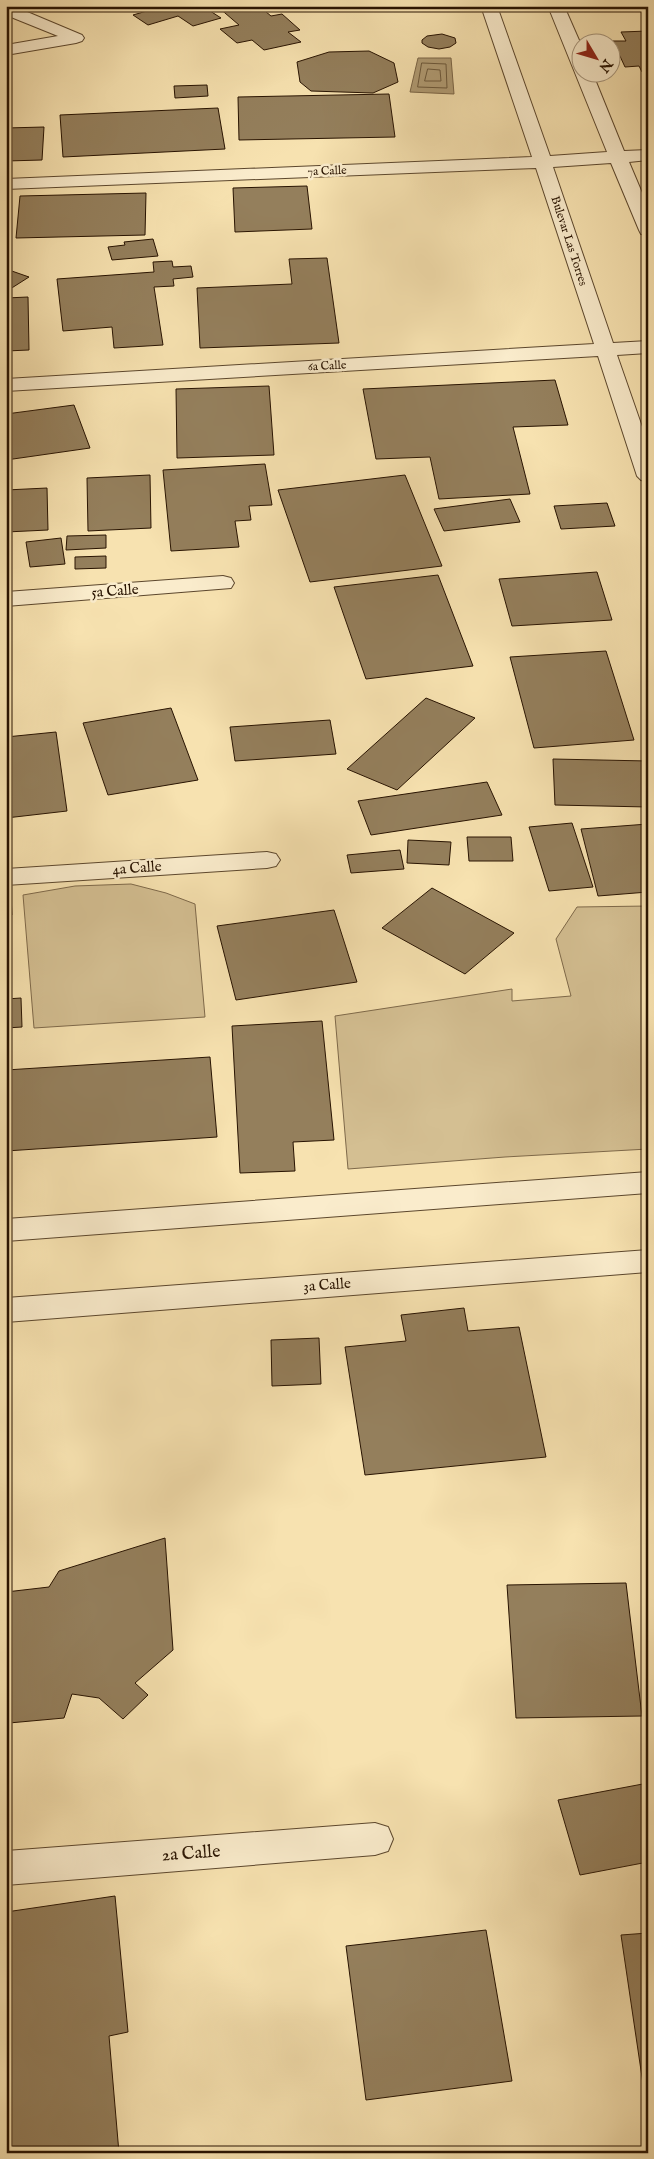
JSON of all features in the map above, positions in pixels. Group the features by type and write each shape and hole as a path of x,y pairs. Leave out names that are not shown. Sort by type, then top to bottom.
{"street":[{"name":"Bulevar Las Torres","path":"489,6 544,162 648,476"},
{"path":"556,6 572,44"},
{"path":"6,9 76,38 6,50"},
{"path":"587,82 648,230"},
{"name":"7a Calle","path":"6,184 544,162 648,155"},
{"name":"6a Calle","path":"6,385 648,347"},
{"name":"5a Calle","path":"6,599 223,584"},
{"name":"4a Calle","path":"6,877 267,860"},
{"path":"6,1230 648,1182"},
{"name":"3a Calle","path":"6,1310 648,1261"},
{"name":"2a Calle","path":"6,1868 375,1839"}],"shaded area":[{"path":"131,884 166,893 195,904 205,1017 34,1028 23,895 75,886"},
{"path":"648,906 648,1149 505,1157 348,1169 335,1016 512,989 512,1001 571,996 556,939 577,907"}],"water":[{"path":"418,58 451,58 454,94 410,92"}],"building":[{"path":"164,6 208,6 204,7 221,18 193,26 178,16 148,25 133,15"},
{"path":"259,6 271,16 282,14 300,30 288,32 301,42 264,50 252,40 237,43 220,29 239,25 218,7"},
{"path":"648,31 648,72 642,72 639,66 625,67 622,60 622,41 626,41 621,32"},
{"path":"442,34 455,38 456,43 450,47 439,49 428,47 422,43 422,40 427,36"},
{"path":"369,51 394,63 398,82 373,93 311,91 300,82 297,62 329,52"},
{"path":"207,85 208,96 175,98 174,86"},
{"path":"389,94 395,137 239,140 238,97"},
{"path":"218,108 225,149 63,157 60,115"},
{"path":"44,127 42,160 6,161 6,128"},
{"path":"307,186 312,229 235,232 233,188"},
{"path":"146,193 145,235 16,238 20,196"},
{"path":"153,239 158,256 112,260 108,247 125,245 124,242"},
{"path":"327,258 339,343 200,348 197,288 292,284 289,259"},
{"path":"172,261 173,267 191,266 193,277 173,279 174,286 154,287 163,345 114,348 112,327 63,331 57,279 154,272 153,262"},
{"path":"6,269 29,277 7,291"},
{"path":"28,297 29,350 6,351 6,298"},
{"path":"555,380 568,425 513,427 530,494 439,499 430,457 376,459 363,389"},
{"path":"269,386 274,455 177,458 176,389"},
{"path":"74,405 90,448 6,460 6,414"},
{"path":"265,464 272,505 249,506 251,520 235,521 239,547 171,551 163,470"},
{"path":"150,475 151,528 88,531 87,478"},
{"path":"405,475 442,566 310,582 278,490"},
{"path":"47,488 48,530 6,532 6,490"},
{"path":"510,499 520,522 444,531 434,509"},
{"path":"607,503 615,526 561,529 554,506"},
{"path":"106,535 106,548 66,550 67,536"},
{"path":"61,538 65,564 30,567 26,542"},
{"path":"106,556 106,568 75,569 75,557"},
{"path":"597,572 612,620 512,626 499,579"},
{"path":"438,575 473,666 366,679 334,587"},
{"path":"606,651 634,740 534,748 510,657"},
{"path":"426,698 475,718 397,790 347,769"},
{"path":"171,708 198,780 108,795 83,723"},
{"path":"330,720 336,754 235,761 230,727"},
{"path":"56,732 67,811 6,818 6,737"},
{"path":"553,759 648,761 648,807 555,805"},
{"path":"487,782 502,815 371,835 358,801"},
{"path":"572,823 593,887 549,891 529,827"},
{"path":"648,824 648,892 598,896 581,829"},
{"path":"467,837 511,837 513,861 469,861"},
{"path":"408,840 451,842 449,865 407,863"},
{"path":"400,850 404,869 351,873 347,855"},
{"path":"432,888 514,933 465,974 382,928"},
{"path":"6,896 11,896 12,915 6,916"},
{"path":"334,910 357,982 236,1000 217,926"},
{"path":"21,998 22,1027 6,1028 6,999"},
{"path":"322,1021 334,1140 293,1142 295,1171 240,1173 232,1026"},
{"path":"210,1057 217,1137 6,1151 6,1070"},
{"path":"464,1308 468,1331 519,1327 546,1457 365,1475 345,1347 406,1341 401,1315"},
{"path":"319,1338 321,1384 272,1386 271,1340"},
{"path":"165,1538 173,1650 135,1683 148,1695 123,1719 99,1698 72,1694 64,1718 9,1723 6,1592 49,1587 59,1571"},
{"path":"626,1583 642,1716 516,1718 507,1585"},
{"path":"648,1783 648,1862 580,1875 558,1800"},
{"path":"115,1896 128,2032 109,2036 119,2153 6,2153 6,2020 10,2019 6,1961 6,1912"},
{"path":"486,1930 512,2081 366,2100 346,1946"},
{"path":"648,1933 648,2084 643,2084 621,1935"}]}
